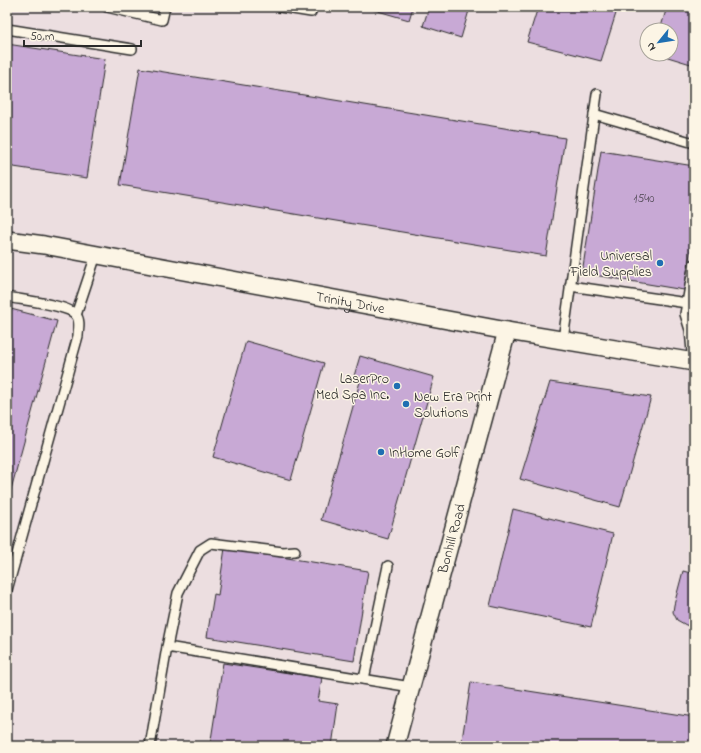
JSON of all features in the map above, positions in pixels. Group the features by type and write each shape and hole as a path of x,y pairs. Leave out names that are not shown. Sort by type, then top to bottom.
{"street":[{"name":"Trinity Drive","path":"7,240 507,331 694,362"},
{"name":"Bonhill Road","path":"395,746 507,331"}],"lane":[{"path":"107,7 162,20 165,7"},
{"path":"280,7 311,12 312,7"},
{"path":"7,29 132,49"},
{"path":"563,340 597,94"},
{"path":"594,114 694,143"},
{"path":"76,315 96,255"},
{"path":"694,264 685,314 692,328 694,362"},
{"path":"570,286 687,303"},
{"path":"7,298 68,308 76,315 79,321 78,336 7,590"},
{"path":"150,746 178,593 200,550 211,543 283,552 295,551"},
{"path":"364,680 388,566"},
{"path":"167,647 411,687"}],"shaded area":[{"path":"7,7 694,7 694,746 7,746"}],"building":[{"path":"372,7 413,7 409,20 371,9"},
{"path":"429,7 470,7 461,38 423,26"},
{"path":"538,7 618,7 601,61 527,42"},
{"path":"667,7 694,7 694,65 679,60 679,22 662,22"},
{"path":"7,44 105,59 87,178 7,166"},
{"path":"140,68 565,138 546,256 120,185"},
{"path":"601,151 694,166 694,229 684,290 582,273"},
{"path":"7,308 57,321 7,504"},
{"path":"246,341 324,363 291,480 213,457"},
{"path":"360,356 434,377 388,539 321,520 361,378 354,376"},
{"path":"550,382 651,397 620,507 520,479"},
{"path":"513,509 613,534 591,627 490,606"},
{"path":"225,548 368,571 354,661 207,637 214,594 218,595"},
{"path":"683,571 694,574 694,627 677,620 673,612"},
{"path":"223,663 322,678 318,701 338,704 332,746 210,746"},
{"path":"471,682 694,717 694,746 461,746"}],"place":[{"name":"Universal Field Supplies","path":"660,263"},
{"name":"LaserPro Med Spa Inc.","path":"397,386"},
{"name":"New Era Print Solutions","path":"406,404"},
{"name":"InHome Golf","path":"381,452"}]}
